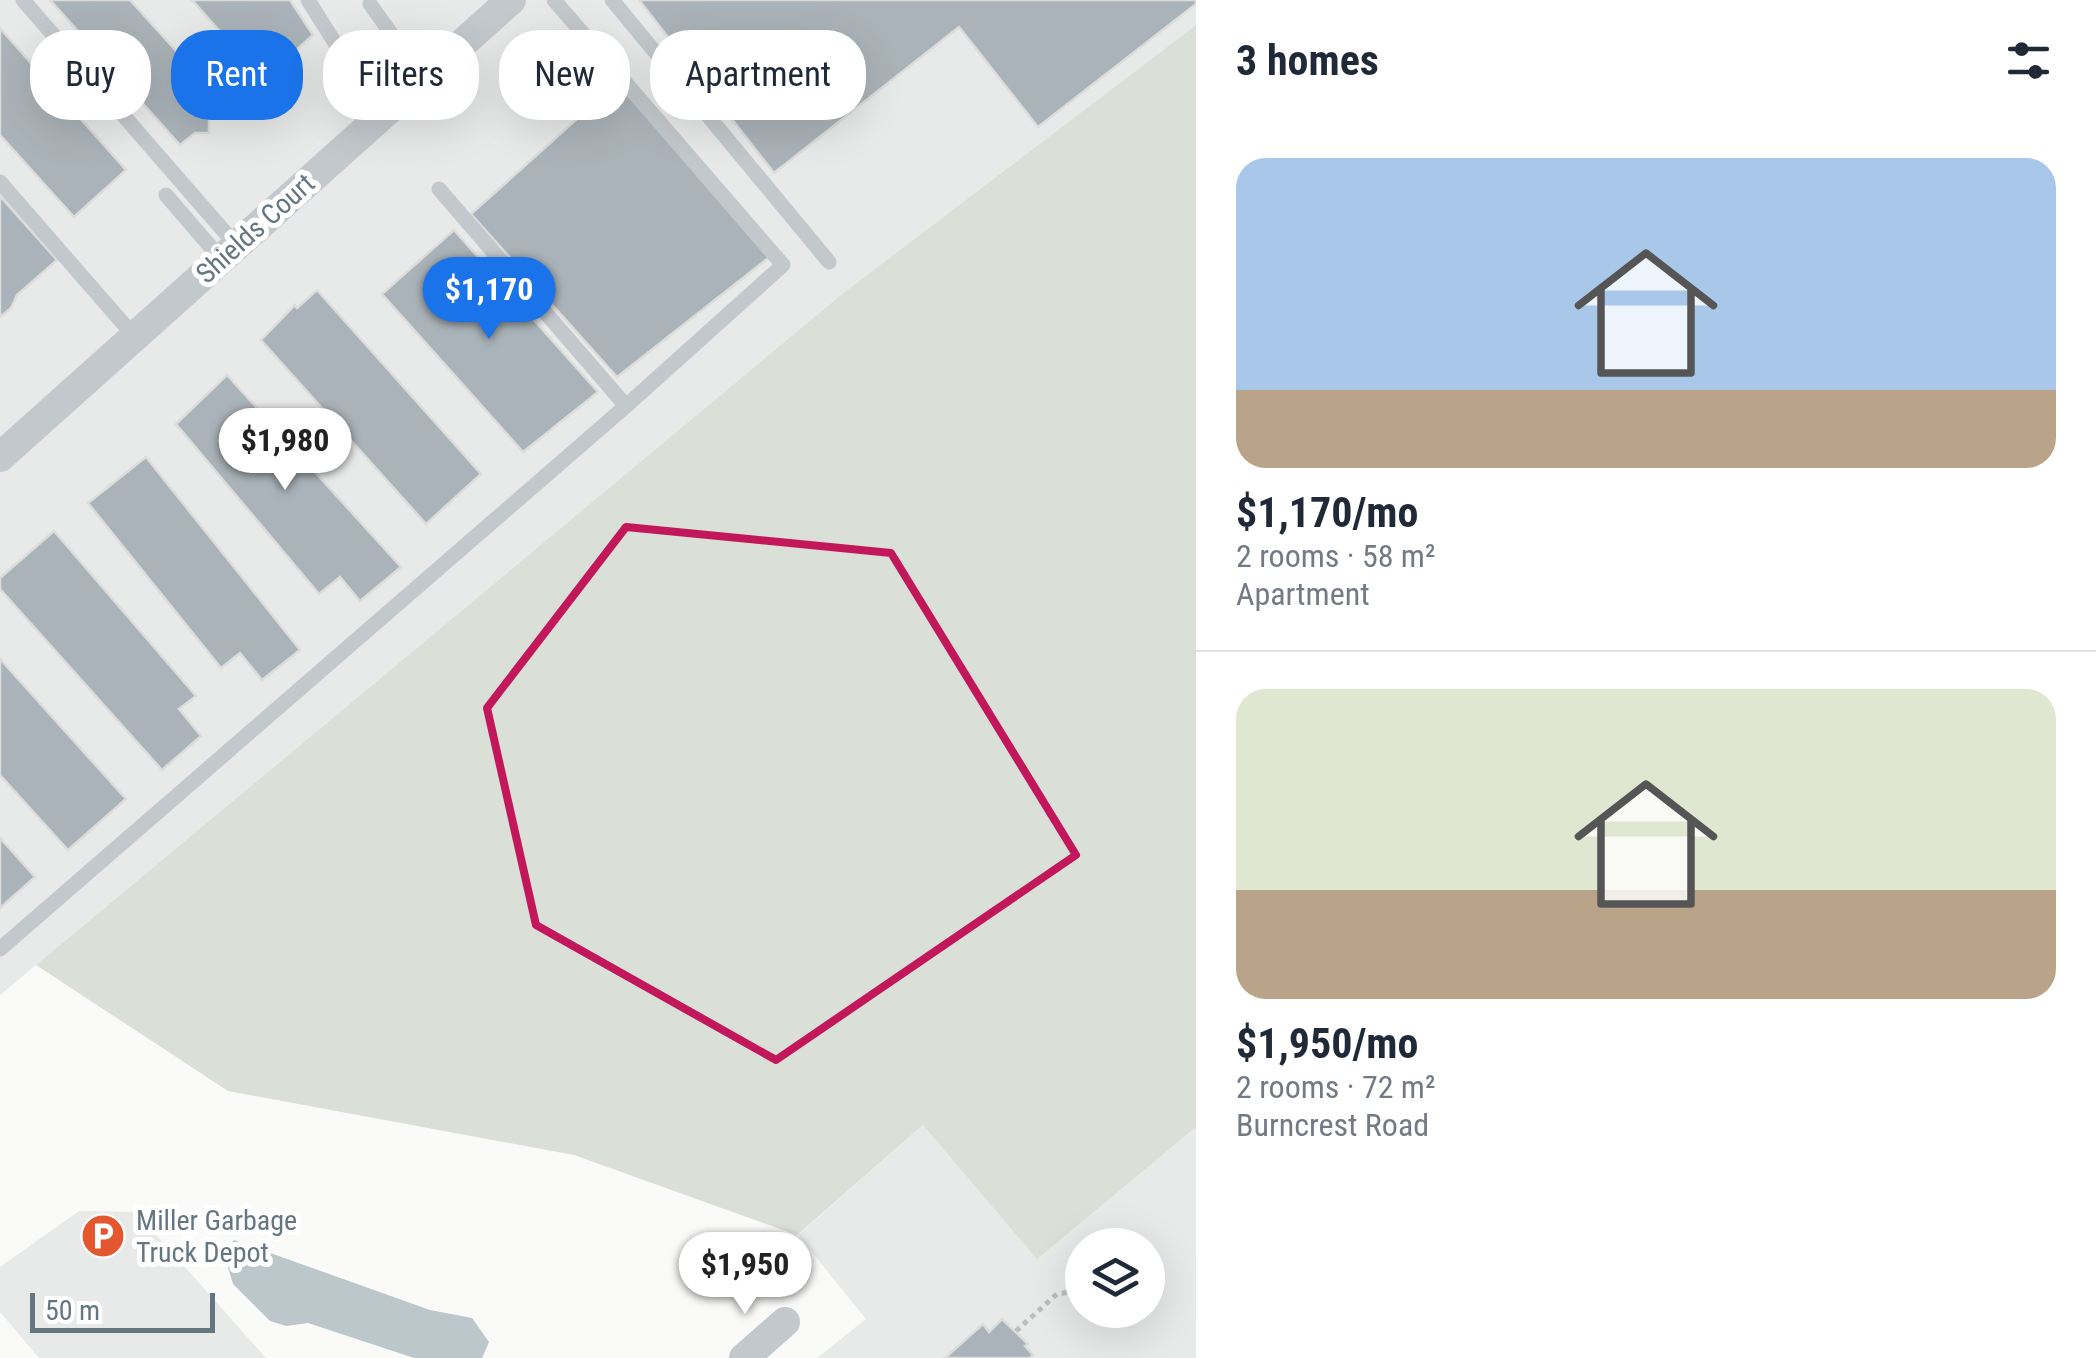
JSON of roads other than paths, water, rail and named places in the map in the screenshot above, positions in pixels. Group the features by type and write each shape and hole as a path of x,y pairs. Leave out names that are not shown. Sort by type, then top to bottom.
{"street":[{"name":"Shields Court","path":"477,30 511,0"},
{"name":"Shields Court","path":"0,457 377,120"},
{"path":"744,1358 785,1322"}],"lane":[{"path":"23,0 229,252"},
{"path":"308,0 327,30"},
{"path":"0,949 783,265 554,0"},
{"path":"612,0 830,262"},
{"path":"370,4 389,30"},
{"path":"0,182 134,336"},
{"path":"439,189 626,406"},
{"path":"166,195 229,252"}],"place":[{"name":"Miller Garbage Truck Depot","path":"103,1236"}]}
